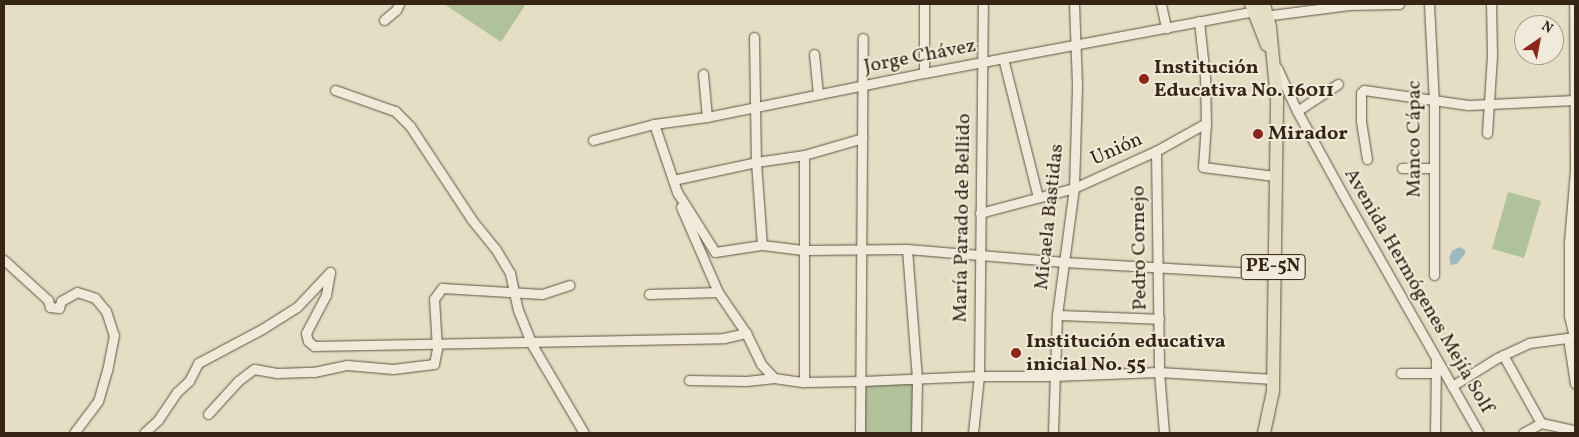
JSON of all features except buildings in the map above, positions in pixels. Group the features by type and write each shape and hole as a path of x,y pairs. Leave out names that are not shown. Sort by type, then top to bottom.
{"highway":[{"name":"PE-5N","path":"1260,9 1273,59 1276,99 1273,379 1269,413 1264,433"}],"street":[{"path":"384,20 396,10 399,4"},
{"path":"924,4 924,73"},
{"name":"María Parado de Bellido","path":"973,433 979,376 983,4"},
{"name":"Micaela Bastidas","path":"1053,433 1053,376 1057,315 1074,188 1077,117 1074,4"},
{"path":"1161,4 1166,28"},
{"name":"Jorge Chávez","path":"593,140 654,124 707,117 924,73 1260,9 1399,4"},
{"name":"Manco Cápac","path":"1429,4 1434,102 1434,275"},
{"path":"1487,133 1492,55 1491,4"},
{"path":"1574,4 1575,170 1569,242 1569,316 1575,383"},
{"path":"1198,20 1205,77 1206,123 1203,167 1274,176"},
{"path":"754,37 756,162 762,244"},
{"path":"860,433 862,381 863,38"},
{"path":"814,54 818,94"},
{"path":"1003,58 1038,197"},
{"name":"Avenida Hermógenes Mejía Solf","path":"1273,59 1297,111 1479,433"},
{"path":"703,74 707,117"},
{"path":"1297,111 1338,84"},
{"path":"335,90 395,111 410,126 472,220 496,248 510,273 518,310 531,343 584,433"},
{"path":"1367,159 1361,120 1361,93 1364,90 1434,102 1489,105 1574,100"},
{"name":"Unión","path":"980,213 1074,188 1156,151 1206,123"},
{"path":"654,124 677,192 718,292 746,333 761,364 774,378"},
{"path":"673,180 756,162 804,155 863,138"},
{"name":"Pedro Cornejo","path":"1156,151 1159,372 1164,433"},
{"path":"804,155 804,382"},
{"path":"1402,168 1433,168"},
{"path":"677,192 715,252 762,244 803,250 907,249 1064,262 1273,274"},
{"path":"907,249 917,379 916,433"},
{"path":"4,260 48,300 50,307 59,308 61,301 77,292 95,298 106,311 114,335 108,370 98,401 74,433"},
{"path":"144,433 158,420 177,392 189,381 198,363 255,333 297,307 330,272 326,295 306,333 310,344 322,346 436,342 531,343 694,337 724,338 746,333"},
{"path":"208,414 238,381 254,369 277,372 314,372 347,365 393,369 434,364 436,342 434,299 442,288 542,294 570,285"},
{"path":"649,294 718,292"},
{"path":"1057,315 1158,319"},
{"path":"1452,386 1503,355 1529,343 1572,337"},
{"path":"1503,355 1541,423"},
{"path":"1435,433 1436,358"},
{"path":"689,380 746,381 774,378 804,382 1159,372 1273,379"},
{"path":"1401,372 1436,373"},
{"path":"1523,433 1541,423 1575,430"}],"green space":[{"path":"444,4 526,4 501,42"},
{"path":"1508,192 1541,201 1524,258 1492,249"},
{"path":"917,379 916,433 860,433 862,381"}],"water":[{"path":"1459,247 1465,250 1465,254 1457,264 1451,265 1449,258 1452,251"}],"place":[{"name":"Institución Educativa No. 16011","path":"1144,79"},
{"name":"Mirador","path":"1258,134"},
{"name":"Institución educativa inicial No. 55","path":"1016,353"}]}
